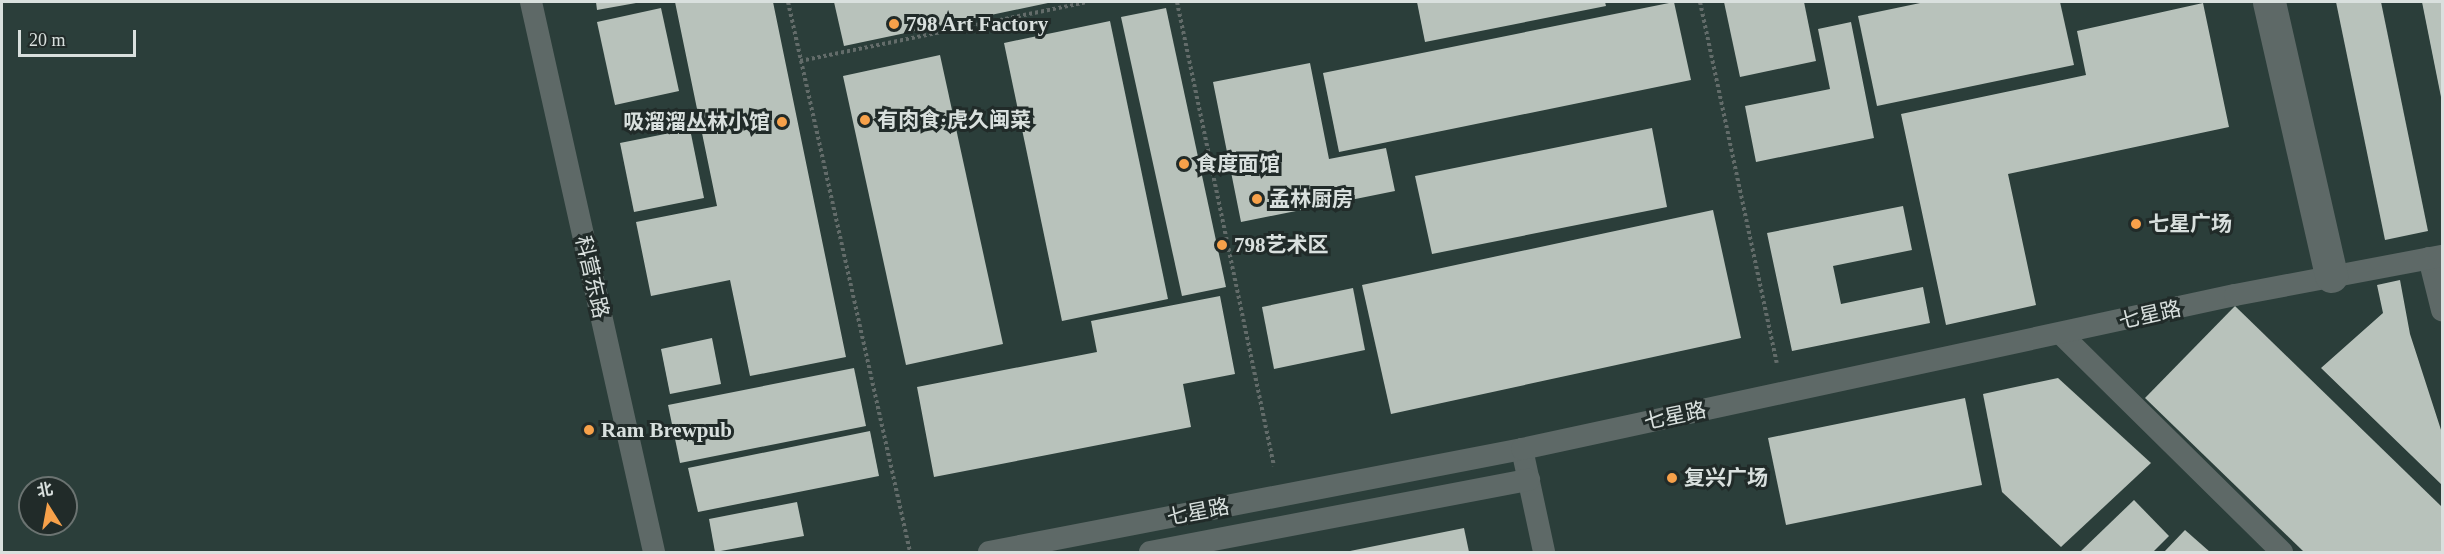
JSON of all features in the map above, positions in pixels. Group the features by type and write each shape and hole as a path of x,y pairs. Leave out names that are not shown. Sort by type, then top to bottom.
{"street":[{"path":"2269,2 2345,273"}],"lane":[{"name":"科营东路","path":"531,2 654,552"},
{"name":"七星路","path":"989,552 1522,449 2345,273 2436,257"},
{"path":"2436,257 2442,310"},
{"path":"2062,335 2282,552"},
{"path":"1522,449 1544,552"},
{"path":"1150,552 1529,480"}],"path":[{"path":"789,2 800,61 910,552"},
{"path":"800,61 1087,2"},
{"path":"1177,2 1280,496"},
{"path":"1700,2 1783,393"}],"shaded area":[{"name":"798艺术区","path":"2,2 2442,2 2442,552 2,552"}],"building":[{"path":"596,2 636,2 636,3 597,10"},
{"path":"675,2 773,2 846,357 750,376 730,280 651,296 636,222 717,206"},
{"name":"798 Art Factory","path":"834,2 1048,2 1048,3 844,46"},
{"path":"1417,2 1605,2 1606,6 1425,42"},
{"path":"1674,2 1691,80 1339,152 1323,73"},
{"path":"1724,2 1804,2 1816,61 1740,77"},
{"path":"1925,2 2060,2 2074,65 1877,106 1858,16"},
{"path":"2336,2 2381,2 2428,231 2385,240"},
{"path":"2422,2 2442,2 2442,97 2441,97"},
{"path":"2203,3 2229,127 2008,174 2036,305 1946,325 1901,114 2086,75 2077,31"},
{"path":"661,8 679,91 615,105 597,22"},
{"path":"1166,8 1226,287 1182,296 1121,17"},
{"path":"1110,21 1168,299 1062,321 1004,43"},
{"path":"1851,22 1874,138 1756,162 1745,106 1830,89 1818,29"},
{"path":"940,55 1003,344 906,365 843,76"},
{"path":"1310,63 1329,159 1386,148 1395,191 1241,222 1213,82"},
{"path":"1652,128 1667,207 1432,254 1415,176"},
{"path":"690,129 704,198 634,212 620,143"},
{"path":"1903,206 1912,250 1833,266 1841,304 1923,287 1930,323 1792,351 1767,233"},
{"path":"1713,210 1741,338 1391,414 1362,285"},
{"path":"2400,280 2410,334 2442,433 2442,485 2321,368 2383,313 2377,285"},
{"path":"1353,288 1365,350 1274,369 1262,307"},
{"path":"1220,296 1235,374 1183,384 1191,427 934,477 917,387 1097,352 1091,321"},
{"path":"2235,306 2442,507 2442,552 2304,552 2145,398"},
{"path":"712,338 721,384 670,394 661,349"},
{"path":"854,368 866,426 680,463 668,405"},
{"path":"2058,378 2151,463 2061,547 2002,492 1983,394"},
{"path":"1965,398 1982,485 1786,525 1768,438"},
{"path":"870,431 879,476 698,512 688,468"},
{"path":"2134,500 2169,536 2153,552 2080,552"},
{"path":"797,502 804,536 715,552 709,519"},
{"path":"1464,528 1469,552 1350,552 1350,551"},
{"path":"2185,530 2210,552 2164,552"}],"place":[{"name":"798 Art Factory","path":"894,24"},
{"name":"有肉食·虎久闽菜","path":"865,120"},
{"name":"吸溜溜丛林小馆","path":"782,122"},
{"name":"食度面馆","path":"1184,164"},
{"name":"孟林厨房","path":"1257,199"},
{"name":"七星广场","path":"2136,224"},
{"name":"798艺术区","path":"1222,245"},
{"name":"Ram Brewpub","path":"589,430"},
{"name":"复兴广场","path":"1672,478"}]}
